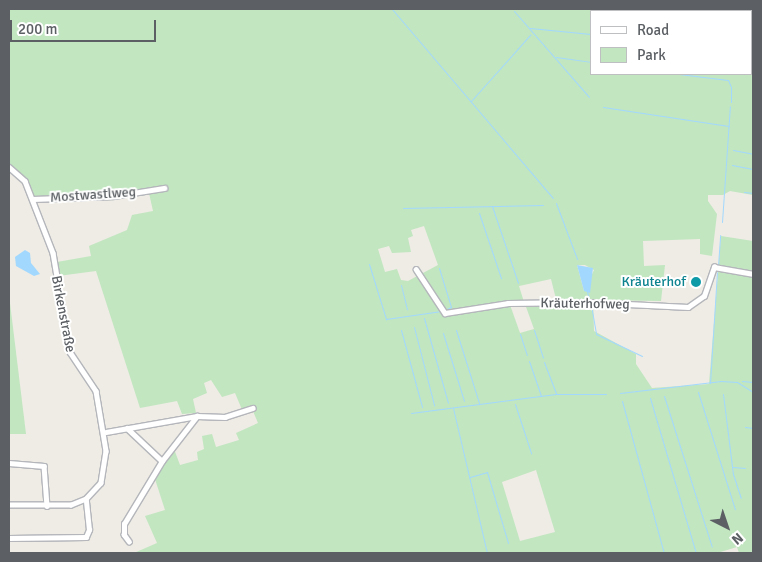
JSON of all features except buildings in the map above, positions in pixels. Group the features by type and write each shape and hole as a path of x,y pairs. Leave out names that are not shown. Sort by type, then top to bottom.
{"street":[{"name":"Mostwastlweg","path":"9,167 25,181 33,199 114,196 164,188"},
{"name":"Birkenstraße","path":"33,199 53,253 72,359 96,391 106,432 101,483 86,499"},
{"name":"Kräuterhofweg","path":"416,269 446,312 508,303 587,302 688,307 704,296 714,267 753,274"},
{"path":"106,432 197,416 225,417 253,408"},
{"path":"129,542 124,535 124,524 162,461 197,416"},
{"path":"127,428 162,461"},
{"path":"9,463 44,466 46,506"},
{"path":"9,505 71,505 86,499 89,530 86,538 9,538"}],"green space":[{"path":"9,9 753,9 753,195 730,191 723,195 708,195 708,201 717,214 712,256 700,254 700,239 643,241 644,266 665,265 661,301 593,300 594,331 636,354 636,364 652,388 709,384 721,236 753,241 753,553 739,553 737,547 717,553 134,553 157,543 145,516 165,510 155,479 174,449 180,465 198,460 197,452 204,449 202,436 212,434 216,447 239,440 236,433 258,423 253,411 243,412 235,393 222,397 211,380 204,383 207,393 193,399 196,413 182,414 177,401 140,408 96,271 58,276 57,262 91,256 89,246 127,230 132,215 153,211 149,193 31,202 25,186 9,170","holes":["424,226 438,265 408,281 401,280 397,269 385,272 378,249 389,246 392,253 411,252 408,238 413,236 411,230","577,265 585,265 594,270 584,291","551,279 557,303 525,304 534,329 520,333 509,302 524,302 519,286","536,470 555,532 520,541 502,482"]},
{"path":"9,295 26,434 9,434"}],"water":[{"path":"25,250 30,253 31,263 40,274 34,276 16,266 15,257"},
{"path":"577,265 593,268 590,293 584,291"}],"waterway":[{"path":"392,9 553,198"},
{"path":"514,11 589,97"},
{"path":"530,28 590,34"},
{"path":"471,101 530,35"},
{"path":"556,57 590,62"},
{"path":"687,75 728,80 731,87 731,102"},
{"path":"722,222 730,106"},
{"path":"603,107 729,126"},
{"path":"733,150 753,154"},
{"path":"732,165 753,169"},
{"path":"744,192 753,193"},
{"path":"556,203 577,259"},
{"path":"403,208 543,205"},
{"path":"492,206 518,283"},
{"path":"479,213 501,278"},
{"path":"718,266 720,235"},
{"path":"369,264 386,319 441,311"},
{"path":"439,268 451,307 447,309"},
{"path":"710,383 717,272"},
{"path":"401,285 407,309"},
{"path":"587,292 589,298"},
{"path":"591,305 596,334 642,356"},
{"path":"424,318 448,403"},
{"path":"414,327 434,405"},
{"path":"401,330 422,407"},
{"path":"456,330 479,403"},
{"path":"534,330 543,358"},
{"path":"443,333 464,401"},
{"path":"520,334 527,355"},
{"path":"529,361 541,396"},
{"path":"544,362 556,394"},
{"path":"620,393 721,381 737,382 753,392"},
{"path":"742,381 753,382"},
{"path":"698,392 735,509"},
{"path":"411,413 556,394 606,394"},
{"path":"723,394 733,474 741,498"},
{"path":"664,396 712,547"},
{"path":"650,398 696,553"},
{"path":"622,401 664,553"},
{"path":"515,404 531,453"},
{"path":"453,408 487,553"},
{"path":"745,427 753,428"},
{"path":"733,467 745,468"},
{"path":"470,477 487,472 508,543"}],"place":[{"name":"Kräuterhof","path":"696,282"}]}
